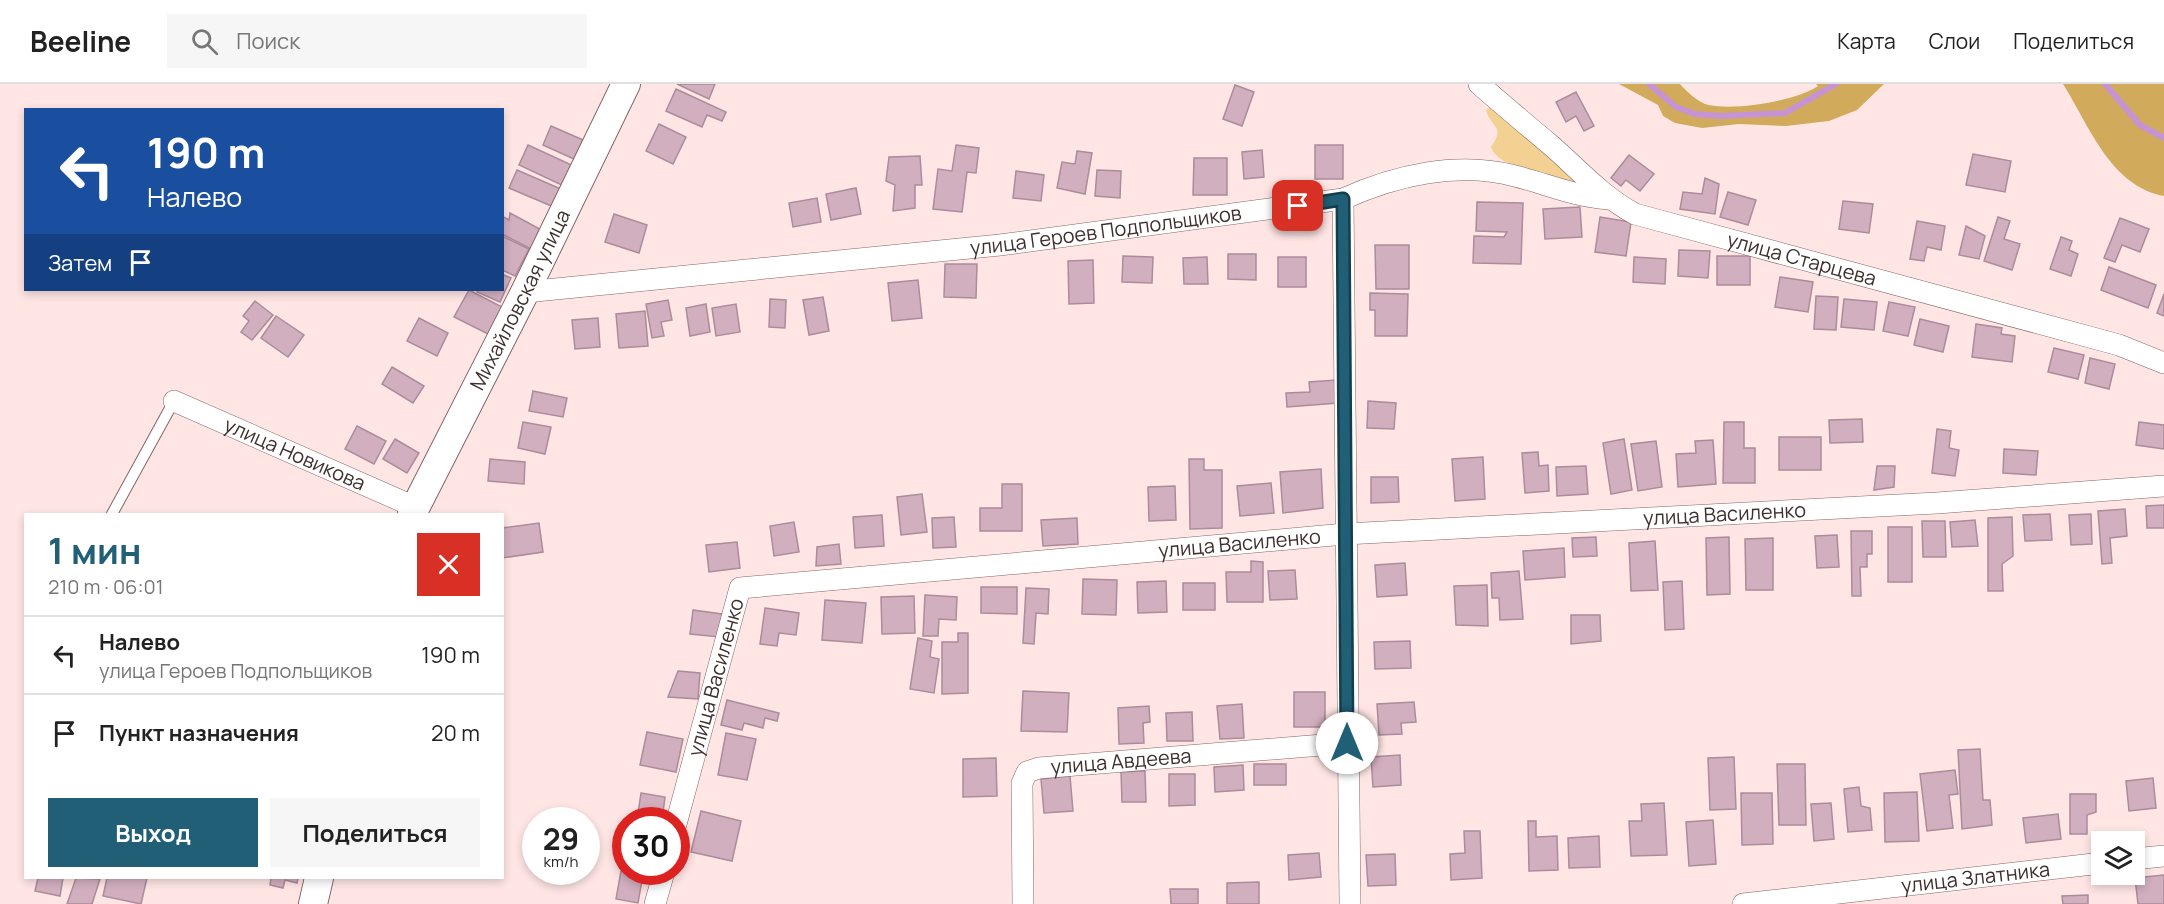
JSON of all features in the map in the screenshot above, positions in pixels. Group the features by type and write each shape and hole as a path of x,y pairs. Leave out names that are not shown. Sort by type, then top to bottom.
{"street":[{"name":"Михайловская улица","path":"413,511 525,292 626,84"},
{"name":"улица Старцева","path":"1479,84 1609,199 1635,214 2119,345 2164,363"},
{"name":"улица Героев Подпольщиков","path":"525,292 1000,245 1343,199 1406,177 1460,171 1500,173 1582,196 1609,199"},
{"path":"1343,199 1350,904"},
{"name":"улица Новикова","path":"174,401 413,511"},
{"name":"улица Василенко","path":"681,807 740,588 1345,534 1937,503 2164,486"},
{"name":"улица Авдеева","path":"1023,904 1022,783 1027,772 1039,768 1347,743"},
{"path":"2145,858 2164,856"},
{"name":"улица Златника","path":"1743,904 2091,864"},
{"path":"313,904 319,879"},
{"path":"655,904 660,885"}],"lane":[{"path":"113,513 174,401"}],"shaded area":[{"path":"1619,84 1680,84 1705,104 1731,107 1763,104 1795,96 1818,86 1816,84 1884,84 1857,110 1829,121 1786,126 1739,124 1702,128 1675,123 1663,116 1658,105"},
{"path":"2063,84 2164,84 2164,196 2145,190 2115,167 2092,135"},
{"path":"1491,106 1575,179 1575,184 1528,172 1496,155 1491,147 1497,131 1486,110"}],"building":[{"path":"677,84 715,84 709,99"},
{"path":"1235,85 1254,92 1242,126 1223,119"},
{"path":"676,89 726,112 722,121 707,115 702,127 666,111"},
{"path":"1576,92 1594,126 1584,131 1576,116 1566,122 1556,102"},
{"path":"659,124 686,137 673,164 646,151"},
{"path":"551,126 583,140 574,159 543,145"},
{"path":"528,145 576,167 566,187 519,165"},
{"path":"956,145 979,148 976,173 967,172 962,212 933,209 938,169 952,171"},
{"path":"1315,145 1343,145 1343,179 1315,179"},
{"path":"1262,150 1264,177 1244,179 1242,152"},
{"path":"1077,151 1092,153 1085,194 1057,188 1062,162 1075,164"},
{"path":"1973,154 2011,161 2005,192 1966,185"},
{"path":"1629,155 1654,174 1640,191 1626,180 1621,186 1611,178"},
{"path":"920,156 922,185 915,185 915,208 893,211 895,185 886,181 889,157"},
{"path":"1194,158 1227,158 1227,195 1193,195"},
{"path":"517,170 563,190 556,208 509,188"},
{"path":"1097,170 1121,171 1120,198 1095,196"},
{"path":"1016,171 1044,175 1041,201 1013,198"},
{"path":"1705,178 1719,184 1715,214 1680,209 1683,192 1702,194"},
{"path":"856,188 861,214 831,220 826,194"},
{"path":"1728,192 1756,200 1748,225 1720,217"},
{"path":"817,198 821,222 793,227 789,203"},
{"path":"1843,201 1873,204 1869,233 1839,229"},
{"path":"1477,202 1523,203 1521,264 1473,263 1474,236 1504,237 1507,232 1476,231"},
{"path":"1580,207 1582,237 1545,239 1543,209"},
{"path":"510,213 549,234 539,253 504,235 504,217 509,220"},
{"path":"614,214 647,225 639,253 605,242"},
{"path":"1600,217 1631,222 1626,256 1595,252"},
{"path":"1998,217 2010,221 2004,239 2020,244 2012,270 1984,261"},
{"path":"2120,218 2149,229 2140,252 2122,245 2115,262 2104,258"},
{"path":"1917,221 1945,226 1941,250 1927,247 1924,261 1910,259"},
{"path":"1966,226 1985,236 1979,259 1959,255"},
{"path":"504,237 529,249 515,276 504,271"},
{"path":"2061,237 2072,241 2069,250 2078,254 2071,276 2050,269"},
{"path":"1375,245 1409,245 1409,289 1376,289"},
{"path":"1679,250 1710,251 1708,278 1678,276"},
{"path":"1228,254 1256,254 1256,280 1228,279"},
{"path":"1123,256 1153,257 1152,283 1122,282"},
{"path":"1717,256 1750,256 1750,285 1717,285"},
{"path":"1207,257 1208,284 1184,284 1183,258"},
{"path":"1278,257 1306,257 1306,287 1278,287"},
{"path":"1634,257 1666,259 1665,284 1633,282"},
{"path":"1093,260 1094,303 1069,304 1068,261"},
{"path":"945,264 977,264 976,298 944,297"},
{"path":"2109,267 2156,285 2148,308 2101,290"},
{"path":"504,275 511,278 500,302 477,292 504,291"},
{"path":"1780,277 1813,282 1808,312 1775,307"},
{"path":"918,280 922,318 892,321 888,283"},
{"path":"468,291 504,308 490,335 454,317"},
{"path":"1370,293 1408,294 1407,336 1375,336 1375,310 1370,310"},
{"path":"2164,294 2164,316 2157,313"},
{"path":"1816,296 1838,297 1836,330 1814,329"},
{"path":"823,297 829,331 809,335 803,300"},
{"path":"770,299 786,300 785,328 769,327"},
{"path":"1844,299 1877,302 1874,330 1841,327"},
{"path":"668,300 672,320 661,322 664,336 652,338 646,304"},
{"path":"255,301 273,315 252,340 241,332 249,321 243,316"},
{"path":"1889,302 1915,307 1908,336 1883,331"},
{"path":"706,304 710,332 690,336 686,308"},
{"path":"736,304 740,332 716,336 712,308"},
{"path":"645,311 648,346 619,348 616,314"},
{"path":"276,316 304,335 288,357 261,338"},
{"path":"419,318 448,333 437,356 407,341"},
{"path":"598,318 600,347 575,349 572,320"},
{"path":"1920,319 1949,326 1943,352 1914,345"},
{"path":"1976,324 2002,328 2001,334 2015,336 2012,362 1972,357"},
{"path":"2054,348 2084,355 2078,379 2048,372"},
{"path":"2090,358 2115,364 2109,389 2085,383"},
{"path":"392,367 424,386 413,403 382,384"},
{"path":"1336,380 1338,403 1287,407 1286,393 1310,392 1309,382"},
{"path":"533,391 567,398 563,417 529,411"},
{"path":"1368,401 1396,403 1394,429 1367,428"},
{"path":"1862,419 1863,442 1830,443 1829,420"},
{"path":"523,422 551,427 545,454 518,448"},
{"path":"1724,422 1744,422 1744,448 1755,448 1755,483 1723,483"},
{"path":"2139,422 2164,425 2164,449 2136,445"},
{"path":"357,426 386,441 374,464 345,449"},
{"path":"1937,429 1951,431 1949,448 1959,450 1955,476 1932,473"},
{"path":"1779,437 1821,437 1821,470 1779,470"},
{"path":"395,439 419,453 407,473 383,459"},
{"path":"1624,439 1632,490 1611,494 1603,443"},
{"path":"1713,440 1716,484 1678,487 1676,454 1696,453 1695,441"},
{"path":"1656,441 1662,487 1638,491 1631,444"},
{"path":"2004,449 2038,451 2036,475 2003,473"},
{"path":"1538,452 1539,466 1548,465 1549,491 1525,493 1522,453"},
{"path":"1483,457 1485,499 1455,501 1452,459"},
{"path":"490,459 525,462 524,484 488,481"},
{"path":"1189,459 1204,459 1204,470 1222,470 1222,528 1190,529"},
{"path":"1586,466 1588,494 1557,496 1556,467"},
{"path":"1877,466 1895,466 1894,487 1874,490"},
{"path":"1321,469 1323,508 1283,513 1280,472"},
{"path":"1371,477 1398,477 1399,502 1371,503"},
{"path":"1271,483 1274,513 1240,516 1237,486"},
{"path":"1002,484 1022,484 1022,531 980,531 980,508 1002,508"},
{"path":"1175,486 1176,520 1149,521 1148,487"},
{"path":"922,494 927,532 901,535 897,497"},
{"path":"2164,505 2164,528 2147,528 2146,506"},
{"path":"2125,509 2127,536 2110,538 2112,563 2102,564 2098,511"},
{"path":"2050,514 2052,540 2025,541 2023,515"},
{"path":"2091,514 2092,544 2071,545 2069,515"},
{"path":"882,515 884,546 855,548 853,517"},
{"path":"954,517 956,547 933,548 932,518"},
{"path":"2012,517 2013,556 2002,564 2003,591 1988,591 1988,518"},
{"path":"1077,518 1078,544 1043,546 1041,520"},
{"path":"1975,520 1978,546 1952,547 1950,522"},
{"path":"1922,521 1945,521 1946,557 1923,557"},
{"path":"794,522 799,552 774,556 770,526"},
{"path":"539,523 543,552 504,558 504,528"},
{"path":"1888,527 1912,527 1912,582 1888,582"},
{"path":"1851,531 1872,531 1872,554 1867,554 1867,567 1860,567 1861,596 1852,596"},
{"path":"1837,535 1839,567 1817,568 1815,536"},
{"path":"1596,537 1597,556 1573,557 1572,538"},
{"path":"1729,537 1730,594 1707,595 1706,538"},
{"path":"1773,538 1773,590 1746,590 1745,539"},
{"path":"1655,541 1658,590 1631,591 1629,543"},
{"path":"737,542 740,568 709,572 706,545"},
{"path":"839,544 841,564 816,566 817,547"},
{"path":"1564,548 1565,577 1525,580 1523,551"},
{"path":"1251,561 1263,562 1263,602 1227,602 1226,572 1251,572"},
{"path":"1405,563 1407,595 1377,597 1375,565"},
{"path":"1295,570 1297,599 1270,600 1268,571"},
{"path":"1519,571 1523,619 1500,620 1499,598 1492,598 1491,573"},
{"path":"1083,579 1117,580 1116,615 1082,614"},
{"path":"1166,581 1167,612 1138,613 1137,582"},
{"path":"1682,581 1684,629 1665,630 1663,582"},
{"path":"1183,583 1215,583 1215,610 1183,610"},
{"path":"1487,585 1488,626 1456,625 1454,586"},
{"path":"981,587 1017,587 1017,614 981,613"},
{"path":"1026,588 1049,589 1048,614 1036,613 1034,644 1023,643"},
{"path":"925,595 957,597 956,620 939,619 938,636 923,636"},
{"path":"914,596 915,633 882,634 881,597"},
{"path":"825,600 866,603 862,643 822,640"},
{"path":"765,608 799,613 796,635 779,633 777,646 760,644"},
{"path":"693,610 722,614 720,637 690,634"},
{"path":"1571,615 1600,615 1601,641 1571,644"},
{"path":"958,633 968,633 968,693 942,694 942,642 958,642"},
{"path":"918,638 932,641 930,657 939,659 934,693 910,689"},
{"path":"1410,641 1411,668 1375,669 1374,642"},
{"path":"678,671 700,673 698,699 668,697"},
{"path":"1023,691 1069,693 1067,732 1021,731"},
{"path":"1294,692 1325,692 1325,727 1294,727"},
{"path":"727,700 779,713 777,721 765,718 763,728 744,723 742,730 721,725"},
{"path":"1414,702 1416,722 1401,723 1402,734 1379,735 1377,704"},
{"path":"1242,704 1244,738 1220,739 1217,706"},
{"path":"1149,706 1150,722 1143,723 1144,743 1119,744 1118,708"},
{"path":"1192,712 1193,741 1167,741 1166,713"},
{"path":"647,732 683,739 676,772 640,765"},
{"path":"726,733 756,739 747,780 718,775"},
{"path":"1980,749 1983,800 1990,800 1992,825 1962,829 1958,750"},
{"path":"1400,755 1401,785 1373,787 1371,757"},
{"path":"1734,757 1736,809 1710,810 1708,758"},
{"path":"996,758 997,796 963,797 963,759"},
{"path":"1254,764 1286,764 1286,785 1254,785"},
{"path":"1777,764 1805,764 1806,825 1779,825"},
{"path":"1243,765 1244,790 1215,792 1214,767"},
{"path":"1955,770 1958,794 1949,795 1953,828 1927,831 1920,774"},
{"path":"1145,771 1146,802 1122,802 1121,772"},
{"path":"1169,774 1195,774 1195,805 1169,806"},
{"path":"1070,776 1073,811 1044,813 1041,779"},
{"path":"2153,778 2156,808 2129,811 2126,781"},
{"path":"1859,787 1861,806 1870,808 1872,830 1848,832 1844,789"},
{"path":"1917,792 1919,841 1885,842 1884,793"},
{"path":"641,793 665,797 664,807 639,807"},
{"path":"1741,793 1772,793 1773,844 1742,845"},
{"path":"2070,794 2096,794 2096,812 2087,815 2087,834 2070,834"},
{"path":"1664,803 1667,855 1631,856 1629,821 1642,821 1641,804"},
{"path":"1831,803 1834,839 1814,841 1811,804"},
{"path":"701,811 741,821 732,861 691,852"},
{"path":"2058,814 2061,839 2026,843 2023,818"},
{"path":"1713,820 1716,864 1689,866 1686,822"},
{"path":"1528,821 1536,821 1536,837 1557,836 1558,870 1529,871"},
{"path":"1464,831 1480,831 1482,878 1451,880 1450,854 1465,853"},
{"path":"1599,836 1600,867 1569,868 1568,838"},
{"path":"1319,853 1321,877 1289,880 1288,855"},
{"path":"1395,854 1396,885 1368,886 1366,855"},
{"path":"2164,875 2164,904 2138,904 2136,885 2145,885 2145,877"},
{"path":"38,879 63,879 60,896 35,891"},
{"path":"76,879 100,879 92,904 67,904"},
{"path":"107,879 147,879 141,904 103,896"},
{"path":"271,879 298,879 297,883 285,880 283,888 270,885"},
{"path":"1259,882 1259,904 1227,904 1227,883"},
{"path":"618,885 641,885 638,903 616,899"},
{"path":"1170,889 1198,889 1198,904 1171,904"},
{"path":"2088,895 2088,904 2063,904 2062,896"}],"waterway":[{"path":"1649,84 1676,107 1695,114 1720,116 1785,113 1836,84"},
{"path":"2105,84 2140,125 2164,138"}],"route":[{"path":"1298,206 1343,199 1347,743"}]}
